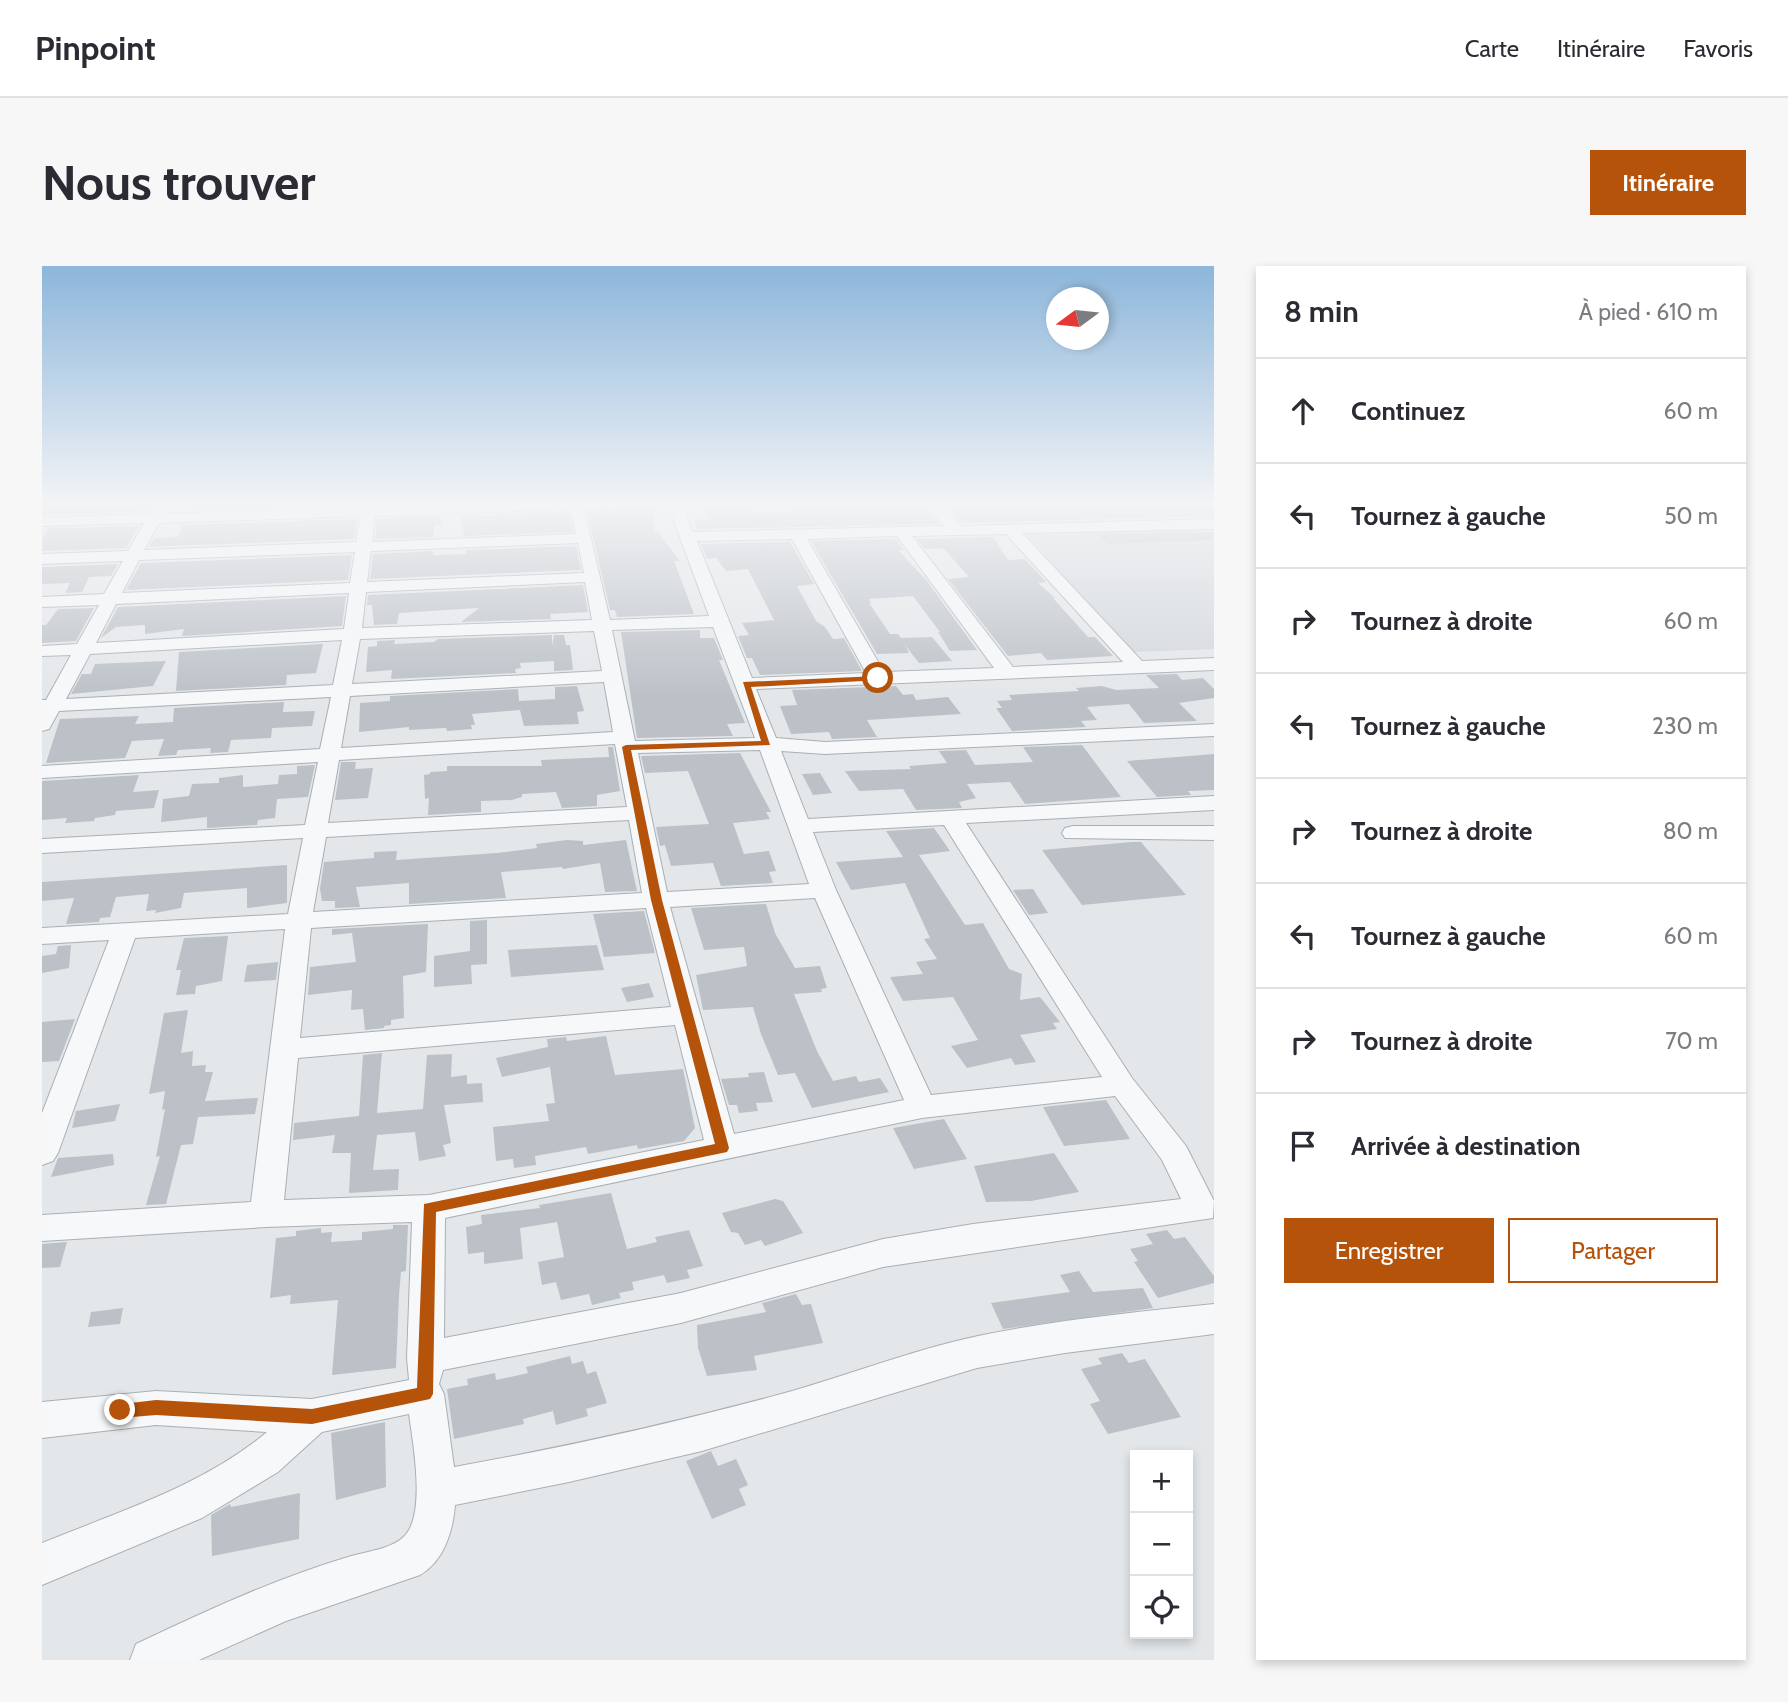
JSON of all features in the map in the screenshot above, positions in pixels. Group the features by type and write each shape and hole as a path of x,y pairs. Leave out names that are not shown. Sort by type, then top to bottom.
{"street":[{"path":"42,725 47,706 127,567"},
{"path":"266,1214 299,921 352,634 362,567"},
{"path":"591,567 656,900 722,1148"},
{"path":"701,567 824,890 922,1107"},
{"path":"815,567 878,678"},
{"path":"927,567 1008,673"},
{"path":"1045,567 1138,667"},
{"path":"42,602 593,576"},
{"path":"42,650 352,634 722,621"},
{"path":"746,684 1214,664"},
{"path":"47,706 612,676"},
{"path":"42,772 330,755 625,742 767,744 825,748 1214,730"},
{"path":"799,826 1214,803"},
{"path":"42,846 639,813"},
{"path":"42,1564 188,1504 264,1459 312,1417 425,1376 883,1253 973,1238 1208,1219 1175,1154 1122,1085 950,817"},
{"path":"1073,833 1214,833"},
{"path":"42,936 824,890"},
{"path":"42,1153 125,931"},
{"path":"284,1049 687,1015"},
{"path":"42,1228 266,1214 429,1208 922,1107 1122,1085"},
{"path":"152,1660 254,1611 315,1587 409,1560 424,1545 432,1520 436,1489 425,1376 429,1208"},
{"path":"436,1489 634,1451 788,1409 974,1353 1040,1340 1214,1319"},
{"path":"42,1420 156,1408 312,1417"}],"shaded area":[{"path":"1056,567 1214,567 1214,649 1132,652"}],"building":[{"path":"42,567 116,567 111,576 89,577 82,592 65,593 70,583 42,584"},
{"path":"139,567 350,567 348,580 126,590"},
{"path":"371,567 580,567 581,570 370,579"},
{"path":"600,567 676,567 694,614 617,617 615,610 610,610"},
{"path":"723,567 804,567 814,584 797,586 816,621 825,627 833,639 844,638 862,671 760,675 752,658 747,658 738,636 749,635 742,623 774,620 748,569 726,571"},
{"path":"826,567 914,567 977,650 950,651 940,632 913,596 869,599 869,603 890,634 898,634 901,638 932,637 952,661 919,663 905,645 909,653 877,654"},
{"path":"960,567 1032,567 1046,582 1038,583 1055,598 1088,637 1095,637 1113,656 1047,660 1041,653 1008,656 948,579 969,577"},
{"path":"583,585 588,612 550,614 551,619 461,622 479,608 399,613 397,624 374,625 372,605 367,605 368,595"},
{"path":"346,596 342,626 182,636 184,629 145,634 145,625 116,627 101,638 118,607"},
{"path":"94,608 76,641 42,643 42,625 46,625 58,609"},
{"path":"700,630 700,638 714,638 723,660 719,660 745,723 727,724 733,736 637,738 621,632"},
{"path":"552,635 552,646 554,635 564,635 566,645 570,645 573,670 554,671 554,661 520,663 521,668 515,669 516,673 391,679 392,670 366,672 368,647 377,646 377,641 395,640 394,644 434,642 438,639"},
{"path":"323,644 316,673 287,675 286,685 176,691 179,652"},
{"path":"166,661 153,686 71,694 82,674 91,674 95,664"},
{"path":"1177,674 1182,680 1203,678 1214,689 1214,698 1179,703 1197,721 1144,723 1129,704 1087,707 1097,720 1081,721 1086,727 1012,731 996,708 1002,708 997,701 1012,700 1009,695 1079,691 1076,688 1102,686 1116,690 1159,688 1146,675"},
{"path":"577,686 584,711 577,712 579,724 524,726 520,710 472,714 475,725 471,725 472,729 409,730 409,727 359,732 360,703 390,701 390,696 518,689 519,701 555,699 555,687"},
{"path":"896,686 903,695 913,694 916,700 948,697 961,714 867,720 877,737 832,739 829,732 791,734 780,706 797,705 792,690"},
{"path":"284,702 283,712 315,711 312,726 272,728 271,738 231,740 228,752 210,753 211,748 178,750 176,755 158,756 164,739 132,741 125,758 46,763 60,719 139,716 135,724 173,722 174,708"},
{"path":"1082,745 1121,797 1025,804 1010,782 967,784 976,798 959,802 962,808 916,810 903,789 859,791 845,771 911,769 909,766 947,763 939,751 966,750 975,765 1033,762 1023,747"},
{"path":"608,747 613,747 620,791 597,795 597,806 562,808 556,792 522,794 522,797 512,800 481,801 481,812 428,815 429,798 425,799 424,775 430,772 447,771 447,766 542,766 541,760 609,757"},
{"path":"740,753 771,812 766,812 770,819 733,823 744,854 769,851 776,871 769,872 773,883 721,886 713,863 671,866 665,845 660,846 656,827 709,824 688,771 645,773 641,756"},
{"path":"1214,754 1214,790 1188,791 1191,795 1157,797 1127,761"},
{"path":"341,762 356,762 355,769 373,768 368,798 335,800"},
{"path":"315,765 308,797 277,799 275,818 258,820 257,825 207,828 207,817 161,822 163,799 189,796 192,784 219,783 219,778 243,775 243,787 278,784 279,775 297,774 297,766"},
{"path":"820,773 832,793 813,795 802,774"},
{"path":"139,775 133,792 159,790 154,808 116,811 115,815 95,818 94,821 65,823 67,818 42,820 42,781"},
{"path":"934,828 950,851 919,855 965,925 983,923 1009,969 1022,974 1020,1000 1040,997 1060,1022 1053,1023 1057,1029 1020,1035 1036,1062 1015,1065 1011,1058 967,1068 951,1046 978,1040 953,997 903,1001 890,977 923,974 916,962 937,959 924,939 930,938 905,883 851,890 836,862 903,857 886,831"},
{"path":"626,840 637,891 605,892 600,863 563,869 501,872 506,898 409,904 409,883 356,887 360,907 335,908 335,901 322,901 320,889 324,862 374,858 374,852 397,851 396,860 497,853 537,848 536,844 583,841 583,845"},
{"path":"1141,842 1186,895 1082,905 1042,850"},
{"path":"287,865 287,903 247,908 247,888 184,893 181,908 155,913 156,910 146,911 149,894 116,897 110,917 100,918 99,922 66,924 74,898 42,901 42,882"},
{"path":"1033,889 1048,913 1029,915 1013,890"},
{"path":"766,904 775,933 795,968 820,966 827,988 821,989 822,992 794,994 817,1051 833,1081 856,1076 859,1082 880,1078 889,1092 812,1108 795,1073 778,1075 753,1007 703,1010 696,975 747,966 744,947 704,950 691,908"},
{"path":"644,911 655,953 604,957 593,914"},
{"path":"487,920 487,964 471,965 472,984 434,987 434,956 470,951 470,921"},
{"path":"428,924 426,972 403,976 404,1018 391,1020 391,1025 384,1028 365,1030 363,1009 351,1010 352,990 308,995 310,967 356,962 352,933 332,935 332,929"},
{"path":"228,936 222,981 196,986 195,994 176,995 181,970 176,970 184,938"},
{"path":"71,945 69,968 42,973 42,956 56,954 58,946"},
{"path":"597,945 604,970 511,977 508,950"},
{"path":"278,962 276,980 244,982 247,965"},
{"path":"649,983 654,997 627,1002 621,988"},
{"path":"188,1010 181,1053 193,1051 192,1066 206,1065 205,1072 213,1072 205,1101 258,1098 255,1114 198,1117 193,1144 181,1145 166,1204 146,1205 160,1156 156,1157 165,1109 162,1110 165,1091 149,1094 164,1013"},
{"path":"75,1019 59,1061 42,1062 42,1022"},
{"path":"606,1036 615,1075 683,1069 695,1128 684,1141 638,1149 637,1145 588,1154 586,1147 535,1156 536,1165 514,1168 513,1159 496,1161 493,1127 549,1121 546,1104 555,1103 550,1067 502,1077 496,1058 548,1047 547,1039 566,1037 567,1041"},
{"path":"382,1053 377,1113 423,1109 427,1055 452,1054 451,1077 467,1075 467,1084 482,1083 483,1102 444,1105 451,1143 443,1145 446,1156 419,1161 415,1132 377,1135 373,1170 399,1169 398,1190 349,1193 351,1153 332,1153 335,1135 293,1140 294,1123 359,1116 363,1055"},
{"path":"764,1072 773,1102 756,1103 758,1111 739,1113 737,1105 729,1105 721,1079 749,1077 748,1073"},
{"path":"1106,1100 1130,1139 1064,1146 1043,1107"},
{"path":"120,1104 115,1121 72,1128 76,1111"},
{"path":"944,1119 967,1159 914,1169 893,1128"},
{"path":"1054,1153 1079,1192 1031,1201 986,1202 974,1166"},
{"path":"113,1154 114,1165 51,1177 58,1158"},
{"path":"611,1193 627,1249 657,1242 655,1237 689,1230 703,1266 687,1270 690,1278 667,1283 664,1275 632,1282 634,1290 619,1293 621,1298 592,1305 589,1294 561,1300 556,1282 542,1285 538,1262 564,1257 557,1222 520,1228 523,1259 484,1264 484,1252 468,1254 466,1227 482,1224 481,1215 540,1208 539,1205"},
{"path":"775,1199 783,1201 803,1233 765,1246 761,1240 745,1245 738,1233 731,1232 722,1213"},
{"path":"393,1225 408,1225 406,1271 401,1272 399,1295 396,1368 332,1375 338,1300 290,1304 291,1295 270,1298 276,1238 296,1236 296,1231 321,1228 321,1233 332,1232 331,1242 362,1240 362,1232 393,1229"},
{"path":"1167,1230 1174,1239 1185,1237 1214,1276 1214,1283 1158,1298 1134,1262 1138,1261 1130,1249 1153,1244 1146,1234"},
{"path":"67,1242 60,1267 42,1268 42,1244"},
{"path":"1079,1271 1093,1292 1143,1288 1153,1308 1003,1329 991,1303 1070,1292 1060,1275"},
{"path":"796,1294 802,1305 811,1304 823,1343 754,1356 757,1370 707,1376 698,1348 697,1325 766,1312 762,1303"},
{"path":"123,1308 120,1324 88,1327 91,1312"},
{"path":"1122,1353 1129,1363 1145,1359 1181,1417 1108,1434 1090,1404 1100,1401 1081,1369 1102,1364 1098,1358"},
{"path":"570,1356 572,1364 583,1361 587,1374 596,1371 607,1403 586,1409 588,1416 556,1425 553,1411 523,1419 524,1424 454,1439 447,1389 468,1385 467,1379 495,1373 496,1380 528,1373 526,1367"},
{"path":"385,1422 386,1487 336,1500 331,1433"},
{"path":"711,1451 718,1466 736,1459 748,1485 739,1489 746,1505 712,1519 686,1461"},
{"path":"300,1493 299,1539 212,1556 211,1515 230,1504 231,1507"}],"route":[{"path":"120,1410 156,1408 312,1417 425,1394 429,1208 722,1148 656,900 626,747 767,744 746,684 878,678"}]}
